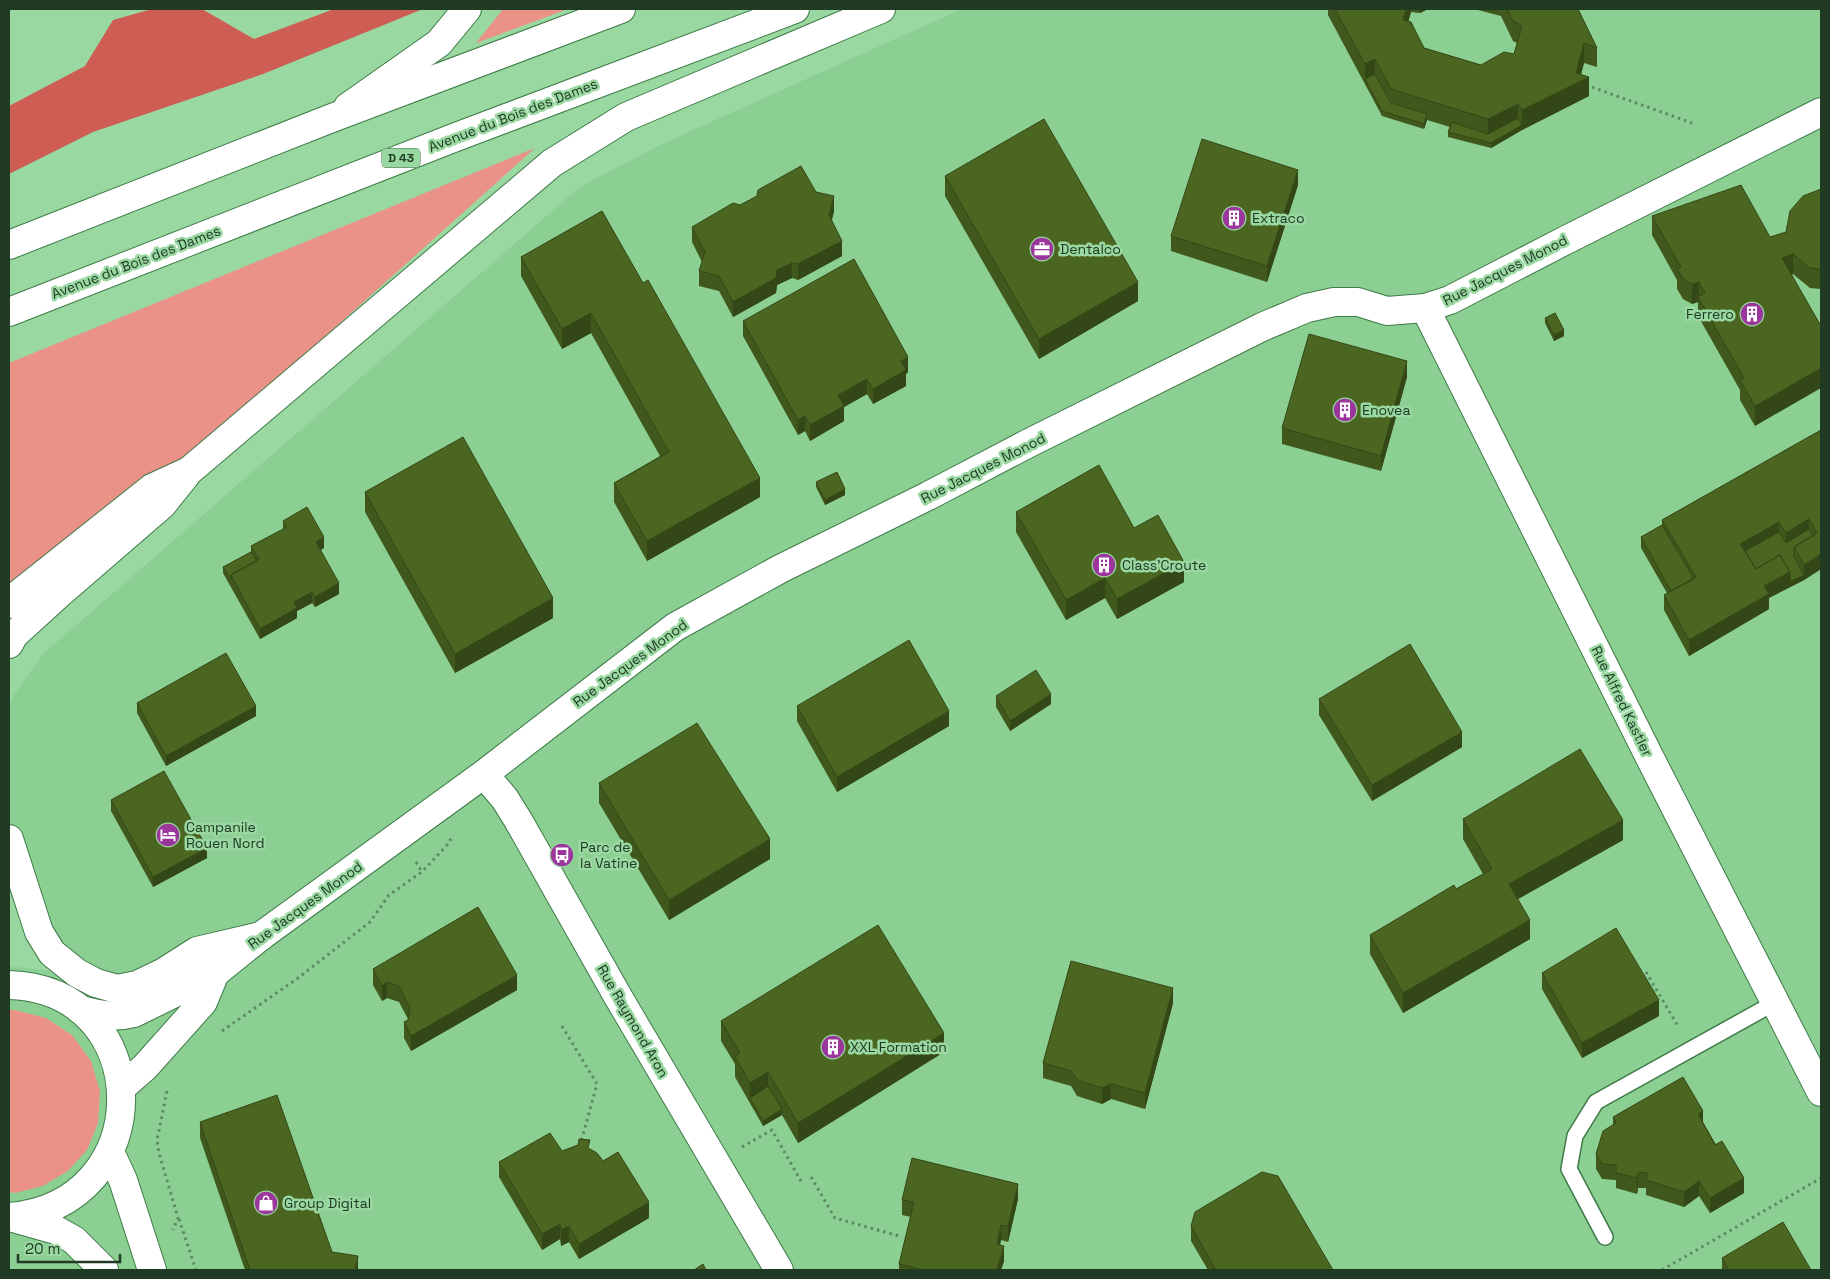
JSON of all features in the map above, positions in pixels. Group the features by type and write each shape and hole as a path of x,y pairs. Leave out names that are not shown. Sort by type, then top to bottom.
{"main road":[{"path":"332,118 439,42 467,9"},
{"path":"9,245 332,118 621,9"},
{"name":"Avenue du Bois des Dames","path":"9,312 456,137 795,9"},
{"path":"9,644 14,636 59,594 162,505 189,471 552,164 626,118 881,9"},
{"name":"Rue Jacques Monod","path":"81,1010 111,1016 134,1013 215,973 261,936 484,774 675,627 780,569 1262,327 1308,308 1334,302 1358,302 1387,310 1426,308 1450,300 1568,238 1821,112"},
{"name":"Rue Alfred Kastler","path":"1426,308 1651,760 1821,1092"},
{"path":"9,604 20,593 152,488 189,471"},
{"name":"Rue Raymond Aron","path":"484,774 505,799 518,820 622,1004 780,1270"},
{"path":"9,839 39,932 52,953 77,973 96,983 117,989 137,985 164,972 197,951 261,936"},
{"name":"Rue Jacques Monod","path":"121,1088 145,1067 203,1002 215,973"},
{"path":"9,986 26,986 46,991 81,1010 103,1036 114,1056 121,1088 121,1118 110,1152 99,1171 83,1188 65,1201 38,1213 10,1217"},
{"path":"110,1152 123,1180 152,1270"},
{"path":"10,1217 56,1230 74,1240 104,1270"}],"lane":[{"path":"1605,1237 1569,1169 1575,1136 1596,1102 1776,1002"}],"path":[{"path":"1585,85 1692,123"},
{"path":"218,1034 298,978 370,922 389,895 422,872 449,843 452,835"},
{"path":"1646,972 1691,1049"},
{"path":"562,1026 596,1084 581,1145"},
{"path":"167,1090 157,1140 159,1153 196,1270"},
{"path":"734,1151 772,1130 802,1183"},
{"path":"811,1177 834,1218 899,1236"},
{"path":"1662,1270 1821,1178"},
{"path":"172,1232 178,1218"}],"shaded area":[{"path":"152,9 202,9 254,39 334,9 423,9 263,74 93,132 9,174 9,106 85,66 113,20"},
{"path":"503,9 568,9 476,43"},
{"path":"962,9 1821,9 1821,1270 9,1270 9,966 66,973 9,835 9,707 13,696 43,654 580,187 660,145"},
{"path":"535,148 17,613 9,619 9,363"},
{"path":"9,1010 46,1018 72,1035 91,1061 100,1091 98,1123 87,1150 68,1171 43,1186 15,1193 9,1192"}],"building":[{"path":"1335,9 1406,9 1403,20 1411,22 1424,48 1481,65 1504,52 1514,54 1522,26 1513,21 1507,9 1578,9 1597,48 1584,43 1576,73 1589,77 1522,110 1518,104 1488,119 1391,89 1375,59 1365,64"},
{"path":"1375,74 1391,103 1427,114 1424,124 1382,111 1365,79"},
{"path":"1518,118 1522,125 1491,143 1448,132 1452,122 1488,134"},
{"name":"Dentalco","path":"1044,119 1138,282 1039,339 945,176"},
{"name":"Extraco","path":"1202,139 1298,170 1267,266 1171,236"},
{"path":"801,166 816,192 834,196 829,215 842,241 798,264 792,263 777,270 776,278 733,302 719,276 699,271 705,252 692,227 733,203 740,205 757,196 758,190"},
{"name":"Ferrero","path":"1741,185 1770,237 1786,232 1790,211 1803,196 1821,189 1821,269 1810,268 1793,254 1782,258 1821,326 1821,368 1755,406 1740,380 1744,378 1698,297 1705,293 1699,282 1692,284 1683,279 1677,269 1681,267 1652,216"},
{"path":"602,211 643,283 648,280 760,478 647,541 614,483 669,452 591,313 562,329 521,257"},
{"path":"854,259 908,357 901,361 906,370 873,389 867,379 838,395 844,406 810,425 805,416 798,420 743,321"},
{"path":"1555,313 1564,330 1554,335 1545,318"},
{"name":"Enovea","path":"1309,334 1407,361 1381,456 1282,428"},
{"path":"1821,430 1821,554 1804,565 1794,547 1817,533 1809,519 1786,533 1779,522 1740,544 1756,569 1780,555 1790,572 1764,586 1769,594 1689,640 1664,595 1696,577 1662,520"},
{"path":"463,437 553,598 455,654 365,492"},
{"name":"Class'Croute","path":"1099,465 1134,528 1158,515 1184,562 1117,599 1105,578 1066,600 1016,512"},
{"path":"837,472 845,489 825,500 816,482"},
{"path":"307,507 324,537 316,542 339,583 315,597 312,592 294,602 297,608 260,629 231,575 259,559 251,546 287,527 283,521"},
{"path":"1662,525 1694,579 1671,591 1641,537"},
{"path":"1809,529 1813,536 1794,547 1794,557 1804,575 1790,582 1790,572 1780,555 1756,569 1745,551 1779,532 1786,543"},
{"path":"251,552 257,561 231,575 231,580 223,567"},
{"path":"909,640 949,711 837,777 797,706"},
{"path":"1410,644 1462,732 1372,785 1319,699"},
{"path":"226,653 256,706 166,756 137,703"},
{"path":"1036,670 1051,694 1010,721 996,696"},
{"path":"697,723 770,839 669,900 599,783"},
{"path":"1580,749 1623,820 1509,884 1530,920 1403,993 1370,935 1454,885 1456,889 1492,869 1463,819"},
{"path":"164,771 207,848 153,877 111,800"},
{"path":"478,907 517,975 411,1036 404,1022 408,1020 410,1008 399,986 387,982 382,986 373,969"},
{"name":"XXL Formation","path":"878,925 944,1033 798,1123 768,1072 750,1083 735,1057 740,1053 721,1021"},
{"path":"1616,928 1659,1000 1582,1043 1542,973"},
{"path":"1071,961 1173,988 1145,1093 1111,1084 1102,1088 1077,1080 1071,1071 1043,1063"},
{"path":"1683,1077 1703,1111 1698,1114 1715,1145 1722,1141 1744,1178 1710,1198 1699,1181 1684,1192 1646,1180 1647,1173 1638,1172 1637,1178 1616,1173 1616,1165 1602,1164 1596,1154 1603,1131 1616,1123 1613,1117"},
{"path":"768,1086 782,1109 763,1121 750,1098"},
{"name":"Group Digital","path":"277,1095 332,1252 358,1256 355,1270 250,1270 200,1122"},
{"path":"550,1133 562,1151 578,1145 579,1139 590,1140 588,1148 597,1153 603,1161 618,1152 649,1202 579,1244 569,1226 561,1230 560,1224 542,1234 499,1162"},
{"path":"912,1158 1018,1184 1008,1226 1001,1225 997,1244 1004,1246 997,1270 924,1270 899,1264 914,1202 902,1200"},
{"path":"1262,1172 1278,1176 1333,1270 1216,1270 1191,1226 1195,1212"},
{"path":"1783,1222 1811,1270 1729,1270 1722,1258"},
{"path":"703,1264 706,1270 694,1270"}],"place":[{"name":"Extraco","path":"1234,218"},
{"name":"Dentalco","path":"1042,249"},
{"name":"Ferrero","path":"1752,314"},
{"name":"Enovea","path":"1345,410"},
{"name":"Class'Croute","path":"1104,565"},
{"name":"Campanile Rouen Nord","path":"168,835"},
{"name":"Parc de la Vatine","path":"562,855"},
{"name":"XXL Formation","path":"833,1047"},
{"name":"Group Digital","path":"266,1203"}]}
